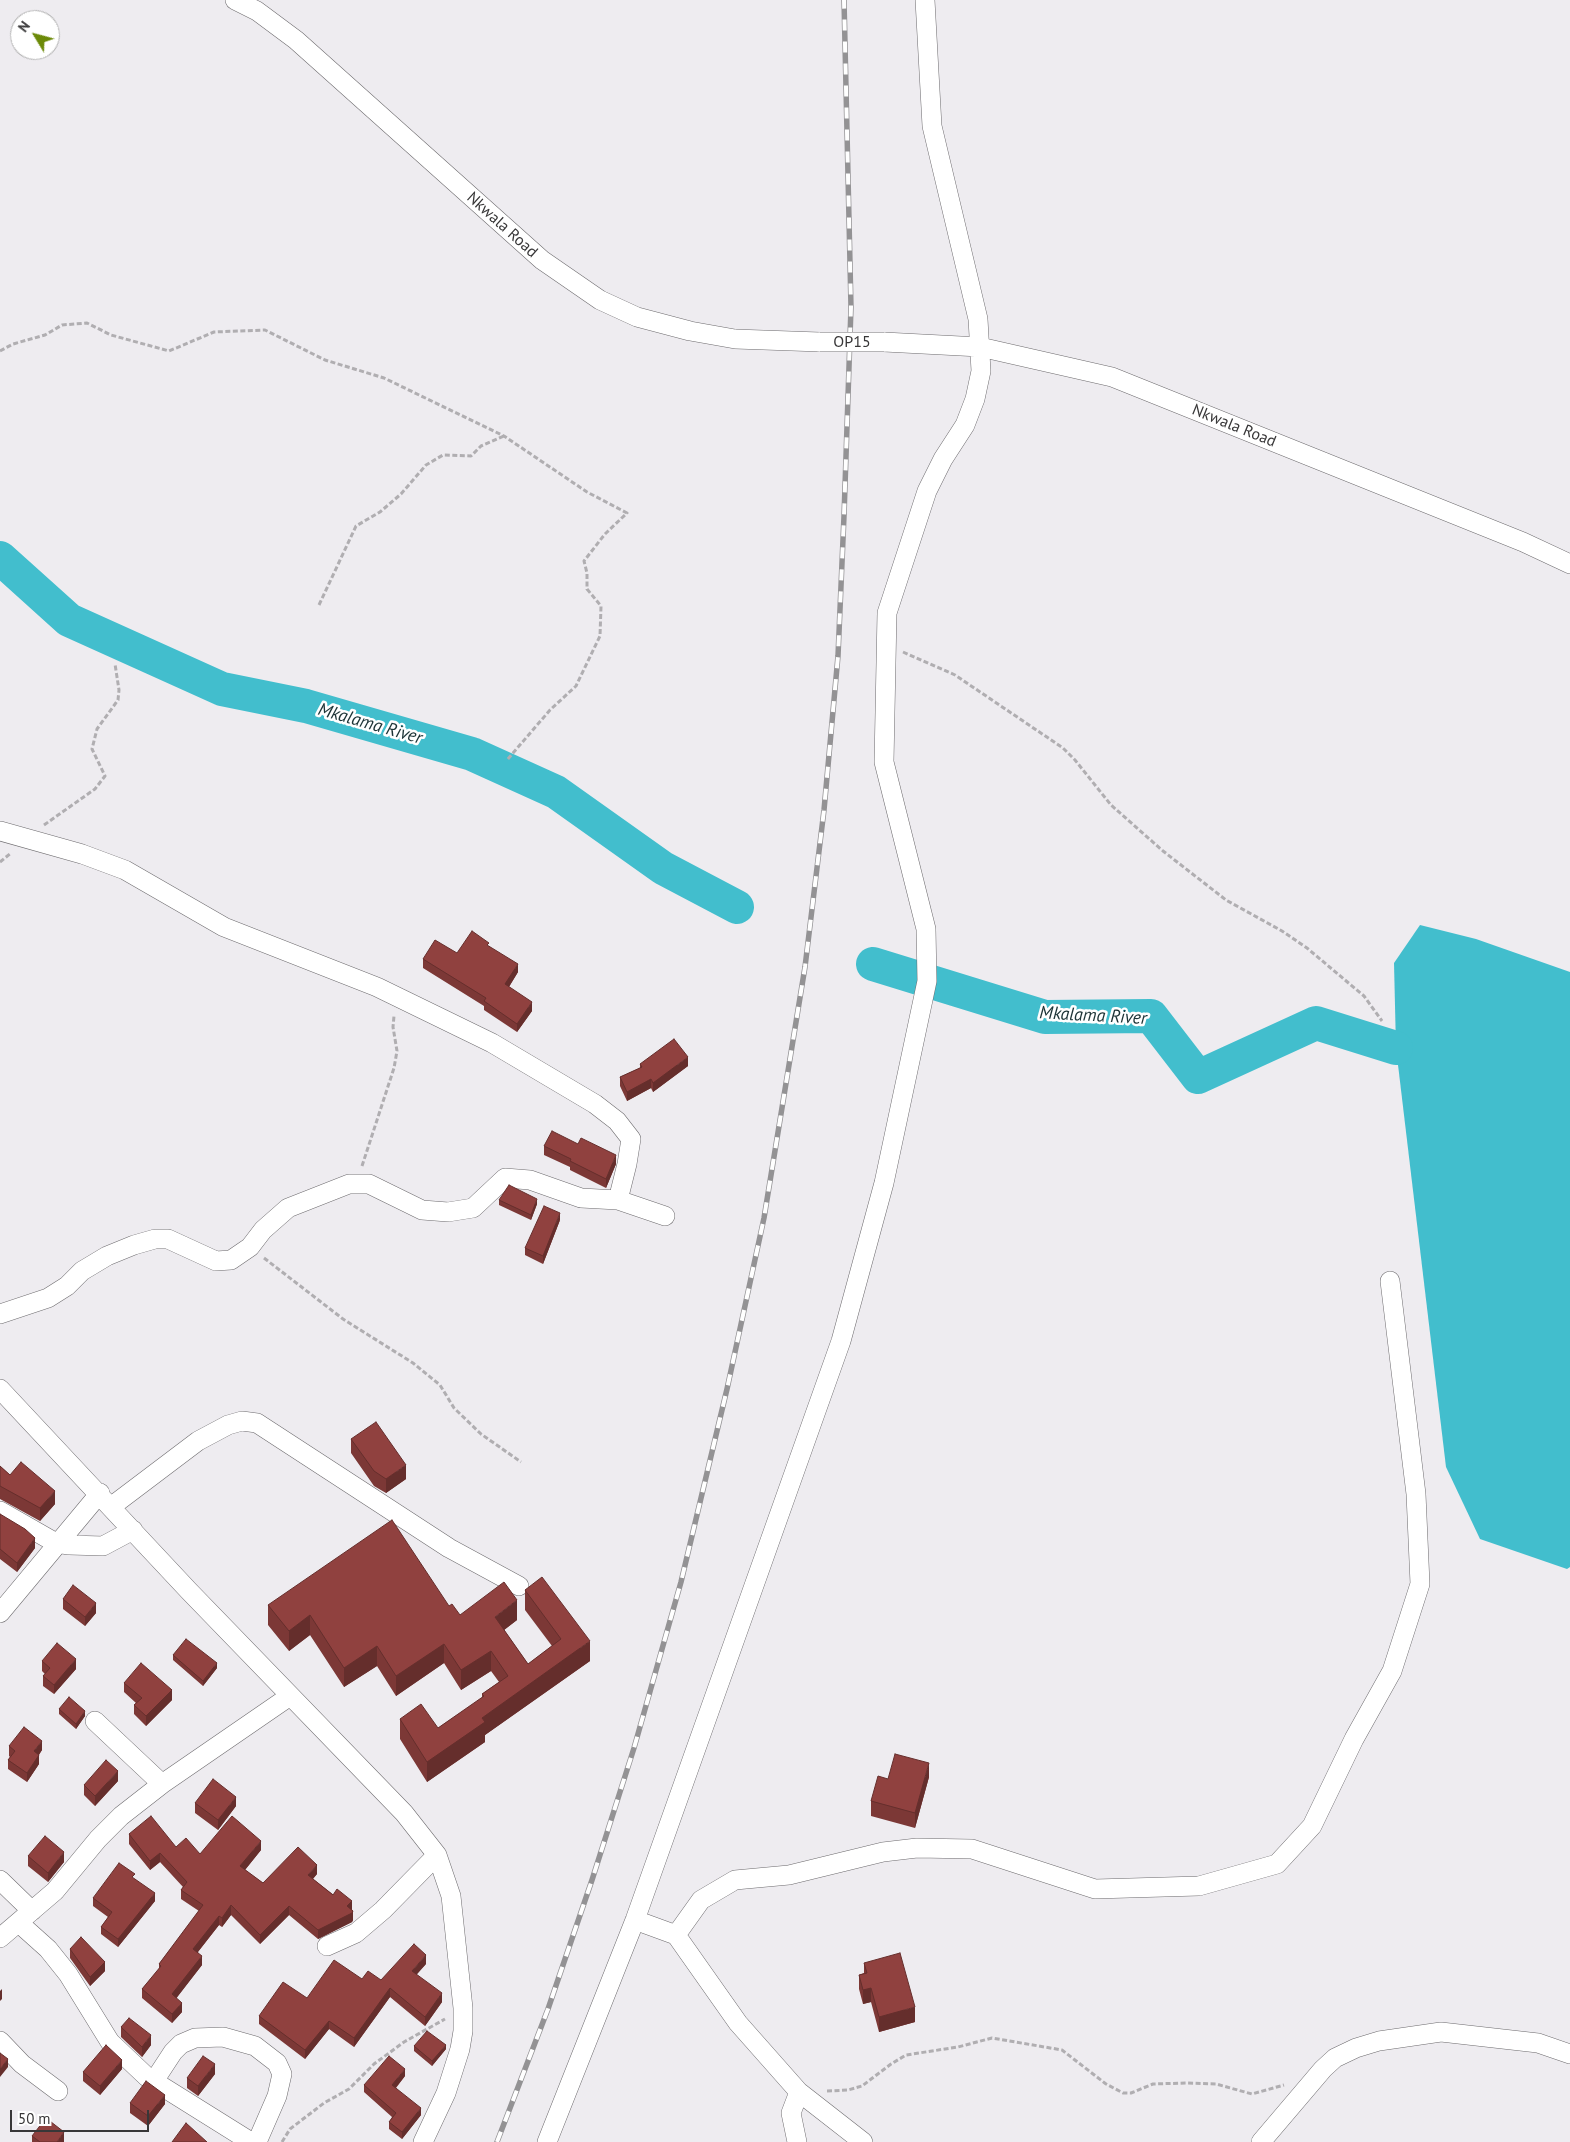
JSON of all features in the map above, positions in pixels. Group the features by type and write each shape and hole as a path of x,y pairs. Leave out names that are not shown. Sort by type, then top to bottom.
{"street":[{"name":"Nkwala Road","path":"235,0 257,11 296,40 542,260 600,300 637,317 690,331 735,339 820,342"},
{"path":"547,2142 636,1920 841,1341 884,1183 928,981 926,929 884,762 887,613 927,492 943,459 965,425 975,399 981,371 978,319 932,126 925,0"},
{"name":"OP15","path":"820,342 884,342"},
{"name":"Nkwala Road","path":"884,342 980,348 1112,378 1523,542 1570,564"},
{"path":"0,831 125,870 224,927 323,965 400,998 492,1043 595,1104 617,1121 631,1139 618,1200"},
{"path":"0,1314 48,1298 67,1286 82,1271 134,1245 155,1239 168,1240 216,1261 231,1260 250,1248 263,1230 288,1208 349,1184 368,1184 422,1210 448,1212 473,1208 505,1178 530,1180 581,1198 618,1200 665,1216"},
{"path":"676,1936 701,1900 735,1880 789,1875 883,1852 917,1848 972,1849 1095,1889 1199,1886 1276,1864 1312,1826 1354,1739 1392,1671 1420,1584 1416,1494 1390,1281"},
{"path":"0,1389 290,1696 404,1813 437,1856 451,1896 463,2008 463,2032 454,2069 422,2142"},
{"path":"0,1613 56,1543 106,1500 198,1441 228,1425 242,1421 257,1424 441,1543 519,1586"},
{"path":"0,1511 56,1543 103,1546 133,1530"},
{"path":"0,1938 55,1891 108,1827 162,1784 290,1696"},
{"path":"95,1721 162,1784"},
{"path":"327,1946 356,1933 383,1910 437,1856"},
{"path":"0,1880 48,1949 68,1974 110,2042 147,2077 198,2111 251,2142"},
{"path":"636,1920 676,1936 738,2023 799,2092 863,2142"},
{"path":"1261,2142 1323,2069 1335,2058 1356,2048 1379,2041 1441,2032 1538,2043 1570,2054"},
{"path":"154,2081 173,2052 181,2044 195,2038 224,2037 255,2046 277,2063 282,2074 277,2096 257,2142"},
{"path":"0,2041 22,2064 58,2091"},
{"path":"797,2142 791,2113 799,2092"}],"path":[{"path":"0,351 13,344 45,335 62,325 87,323 111,335 169,351 214,332 265,330 326,360 384,378 504,436 587,492 627,513 605,534 584,561 587,573 587,589 601,606 600,636 576,686 550,710 507,760"},
{"path":"319,605 356,526 380,512 401,494 426,465 443,455 471,456 481,446 504,436"},
{"path":"886,645 955,676 1063,748 1112,805 1163,851 1226,900 1282,931 1307,948 1364,996 1382,1021"},
{"path":"27,838 59,812 101,783 104,776 94,757 92,749 93,739 97,729 118,700 120,690 115,664"},
{"path":"358,1184 366,1149 394,1068 397,1052 394,1018 400,998"},
{"path":"250,1248 343,1319 388,1345 420,1369 440,1385 454,1408 482,1434 521,1462"},
{"path":"282,2142 290,2128 324,2103 349,2089 374,2064 404,2042 463,2008"},
{"path":"799,2092 855,2088 862,2086 906,2055 958,2047 992,2038 1062,2050 1106,2084 1123,2093 1131,2093 1153,2084 1186,2083 1216,2084 1252,2094 1291,2083"}],"water":[{"path":"1420,925 1476,939 1570,972 1570,1567 1567,1569 1480,1539 1446,1467 1396,1048 1394,963"}],"building":[{"path":"472,931 489,943 487,945 518,964 505,984 532,1002 517,1024 484,1001 486,998 423,959 435,940 457,953"},
{"path":"674,1039 688,1057 653,1083 651,1079 627,1092 620,1077 642,1067 640,1064"},
{"path":"552,1131 578,1144 581,1138 616,1155 606,1179 544,1146"},
{"path":"509,1185 537,1199 531,1215 499,1200"},
{"path":"544,1206 560,1213 543,1256 525,1248"},
{"path":"376,1422 406,1465 386,1479 374,1471 351,1439"},
{"path":"21,1462 55,1491 40,1508 0,1486 0,1466 10,1475"},
{"path":"0,1514 25,1529 35,1538 17,1563 0,1549"},
{"path":"392,1520 449,1606 452,1604 460,1615 504,1582 517,1600 495,1617 528,1664 561,1639 525,1590 542,1577 590,1641 482,1718 485,1722 427,1762 400,1719 421,1704 438,1728 484,1696 482,1694 508,1676 491,1651 461,1670 444,1644 396,1676 377,1646 344,1668 310,1615 289,1631 268,1605"},
{"path":"73,1585 96,1603 85,1617 63,1599"},
{"path":"186,1639 217,1663 203,1681 173,1655"},
{"path":"57,1643 76,1659 54,1685 43,1676 50,1668 42,1661"},
{"path":"141,1663 172,1690 146,1716 134,1705 142,1698 124,1683"},
{"path":"69,1697 85,1711 76,1724 59,1709"},
{"path":"24,1727 42,1741 34,1751 39,1755 27,1773 8,1760 15,1751 9,1746"},
{"path":"895,1754 929,1763 915,1813 871,1801 878,1776 888,1779"},
{"path":"106,1760 118,1771 95,1796 84,1785"},
{"path":"213,1779 236,1797 218,1820 195,1803"},
{"path":"151,1816 176,1847 186,1838 200,1854 232,1816 261,1841 240,1866 263,1883 298,1847 317,1865 308,1875 333,1895 337,1889 352,1901 347,1906 353,1911 318,1930 289,1906 260,1935 231,1905 222,1918 219,1916 193,1949 202,1956 172,1994 182,2003 172,2014 142,1989 161,1966 159,1964 203,1905 181,1890 187,1882 160,1853 150,1861 129,1834"},
{"path":"45,1836 64,1852 48,1873 28,1856"},
{"path":"119,1863 135,1874 132,1877 155,1893 118,1939 101,1927 112,1912 93,1898"},
{"path":"81,1937 105,1962 90,1977 70,1949"},
{"path":"414,1944 426,1955 412,1971 442,1993 425,2017 390,1988 354,2038 329,2021 305,2050 259,2016 283,1982 307,1998 334,1960 362,1979 368,1971 381,1980"},
{"path":"900,1953 915,2007 879,2017 871,1988 863,1990 859,1975 867,1973 864,1963"},
{"path":"129,2018 151,2035 142,2047 121,2027"},
{"path":"427,2031 446,2045 432,2061 414,2046"},
{"path":"106,2045 122,2060 100,2086 83,2072"},
{"path":"0,2053 8,2059 0,2069"},
{"path":"203,2056 215,2064 198,2086 187,2078"},
{"path":"389,2056 405,2069 392,2085 421,2108 402,2132 389,2122 396,2113 364,2085"},
{"path":"146,2081 165,2095 148,2116 130,2103"},
{"path":"46,2118 64,2132 57,2142 40,2142 32,2136"},
{"path":"186,2123 207,2142 172,2142"}],"waterway":[{"name":"Mkalama River","path":"0,558 69,620 222,689 306,706 472,754 556,792 663,868 737,907"},
{"name":"Mkalama River","path":"873,964 1045,1017 1151,1016 1198,1077 1316,1023 1396,1048"}],"railway":[{"path":"497,2142 548,2009 592,1880 634,1748 681,1582 727,1389 764,1218 805,967 824,810 838,656 844,516 851,307 844,0"}]}
